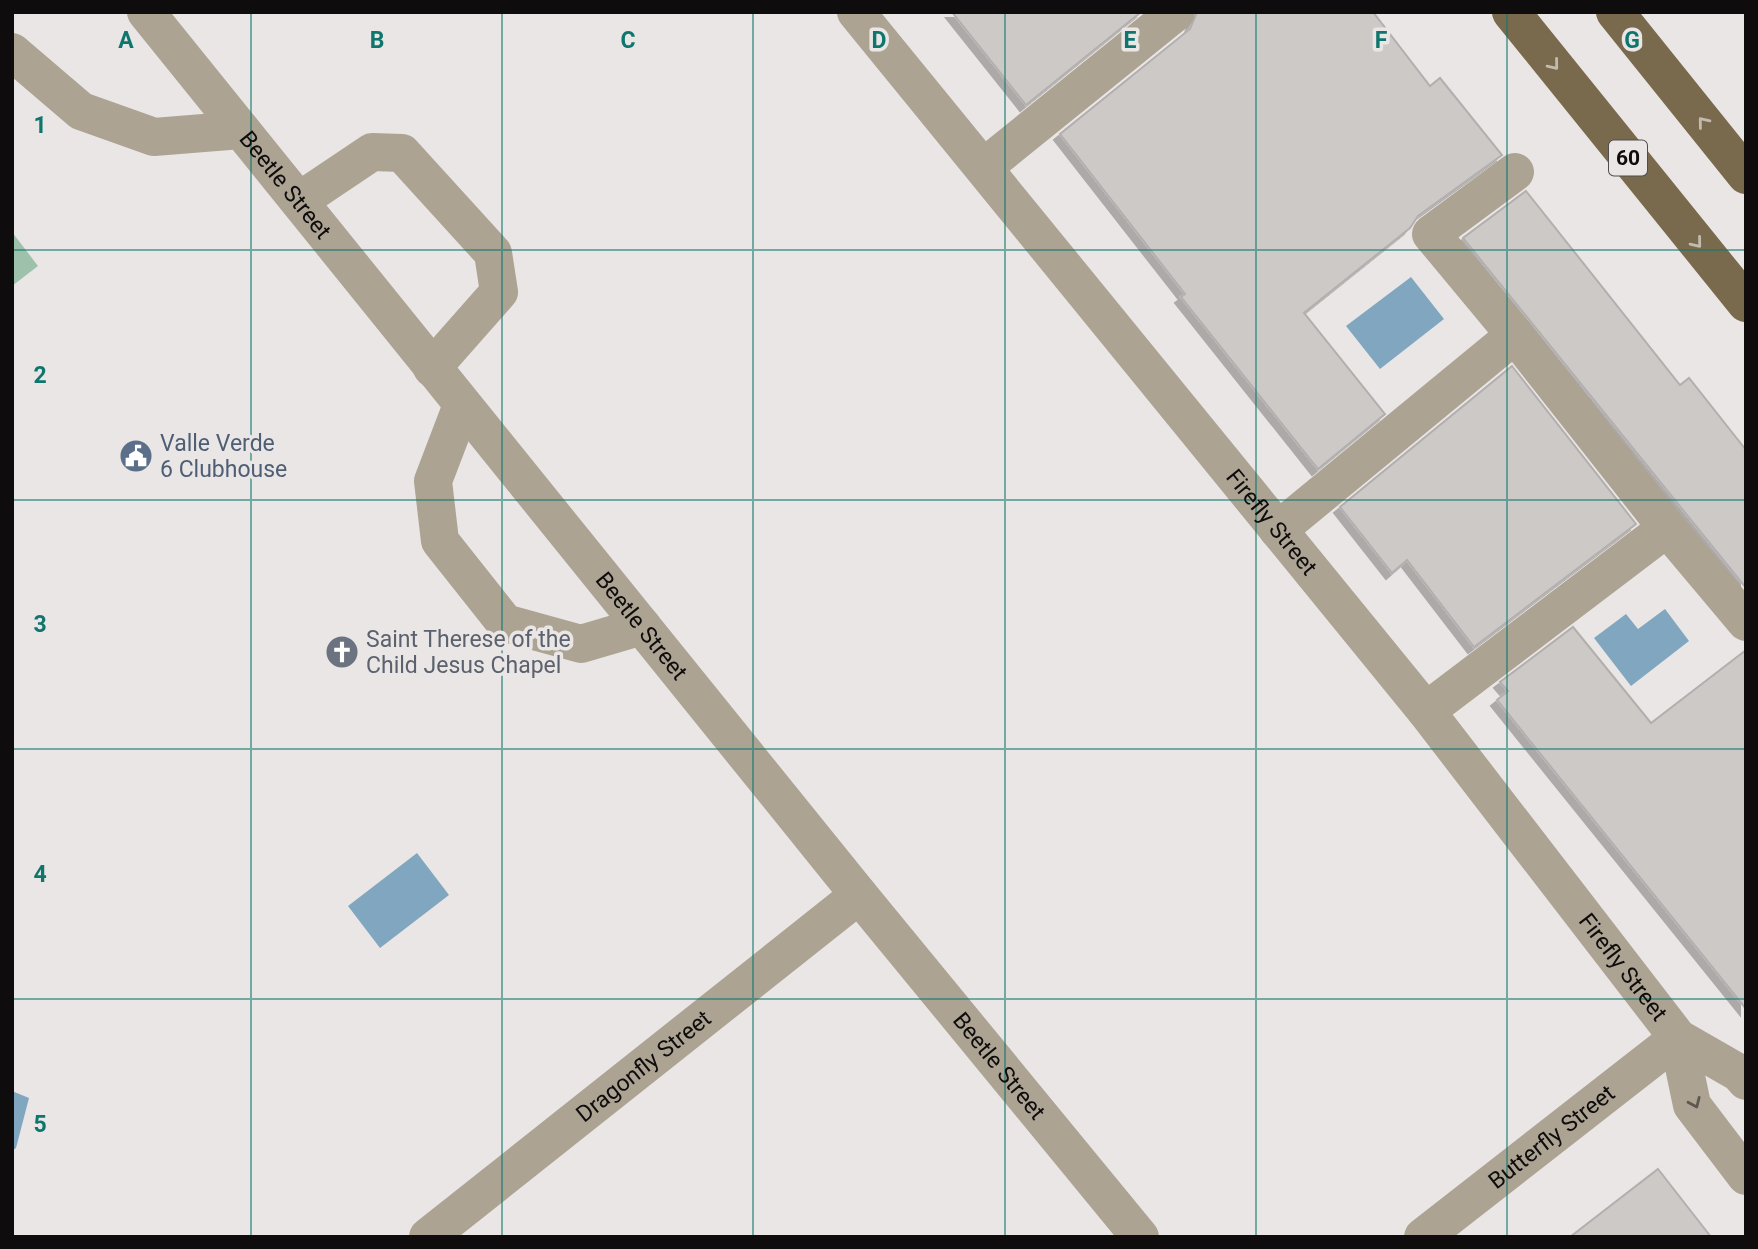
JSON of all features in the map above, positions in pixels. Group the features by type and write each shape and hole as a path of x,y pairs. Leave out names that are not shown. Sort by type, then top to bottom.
{"main road":[{"name":"60","path":"1511,12 1746,303"},
{"path":"1615,12 1746,175"}],"street":[{"name":"Beetle Street","path":"146,12 859,895 1140,1237"},
{"name":"Firefly Street","path":"856,12 1426,711 1678,1038 1739,1073 1746,1081"},
{"path":"984,167 1176,12"},
{"path":"12,52 81,111 154,137 241,130"},
{"path":"299,201 372,152 402,153 493,253 499,292 432,368"},
{"path":"1515,172 1431,234 1746,622"},
{"path":"1279,530 1515,335"},
{"path":"462,405 433,481 440,541 505,623 581,643 642,626"},
{"path":"1426,711 1667,528"},
{"name":"Dragonfly Street","path":"428,1237 859,895"},
{"name":"Firefly Street","path":"1678,1038 1692,1105 1746,1176"},
{"name":"Butterfly Street","path":"1423,1237 1678,1038"}],"green space":[{"path":"12,232 38,266 12,286"}],"water":[{"path":"1411,277 1444,319 1380,369 1346,326"},
{"path":"1665,609 1689,641 1631,686 1594,638 1626,614 1638,629"},
{"path":"417,853 449,895 380,948 348,906"},
{"path":"12,1091 29,1098 16,1148 12,1151"}],"building":[{"path":"952,12 1141,12 1026,105"},
{"path":"1197,12 1373,12 1430,86 1440,78 1502,155 1418,216 1410,228 1304,313 1385,414 1318,469 1181,297 1185,294 1060,134 1190,29"},
{"path":"1526,191 1680,385 1689,378 1746,450 1746,588 1463,238"},
{"path":"1512,366 1636,524 1474,647 1407,560 1392,573 1340,507"},
{"path":"1573,627 1651,723 1746,650 1746,1009 1497,700 1508,691 1500,682"},
{"path":"1658,1169 1711,1237 1570,1237"}],"place":[{"name":"Valle Verde 6 Clubhouse","path":"136,456"},
{"name":"Saint Therese of the Child Jesus Chapel","path":"342,652"}]}
